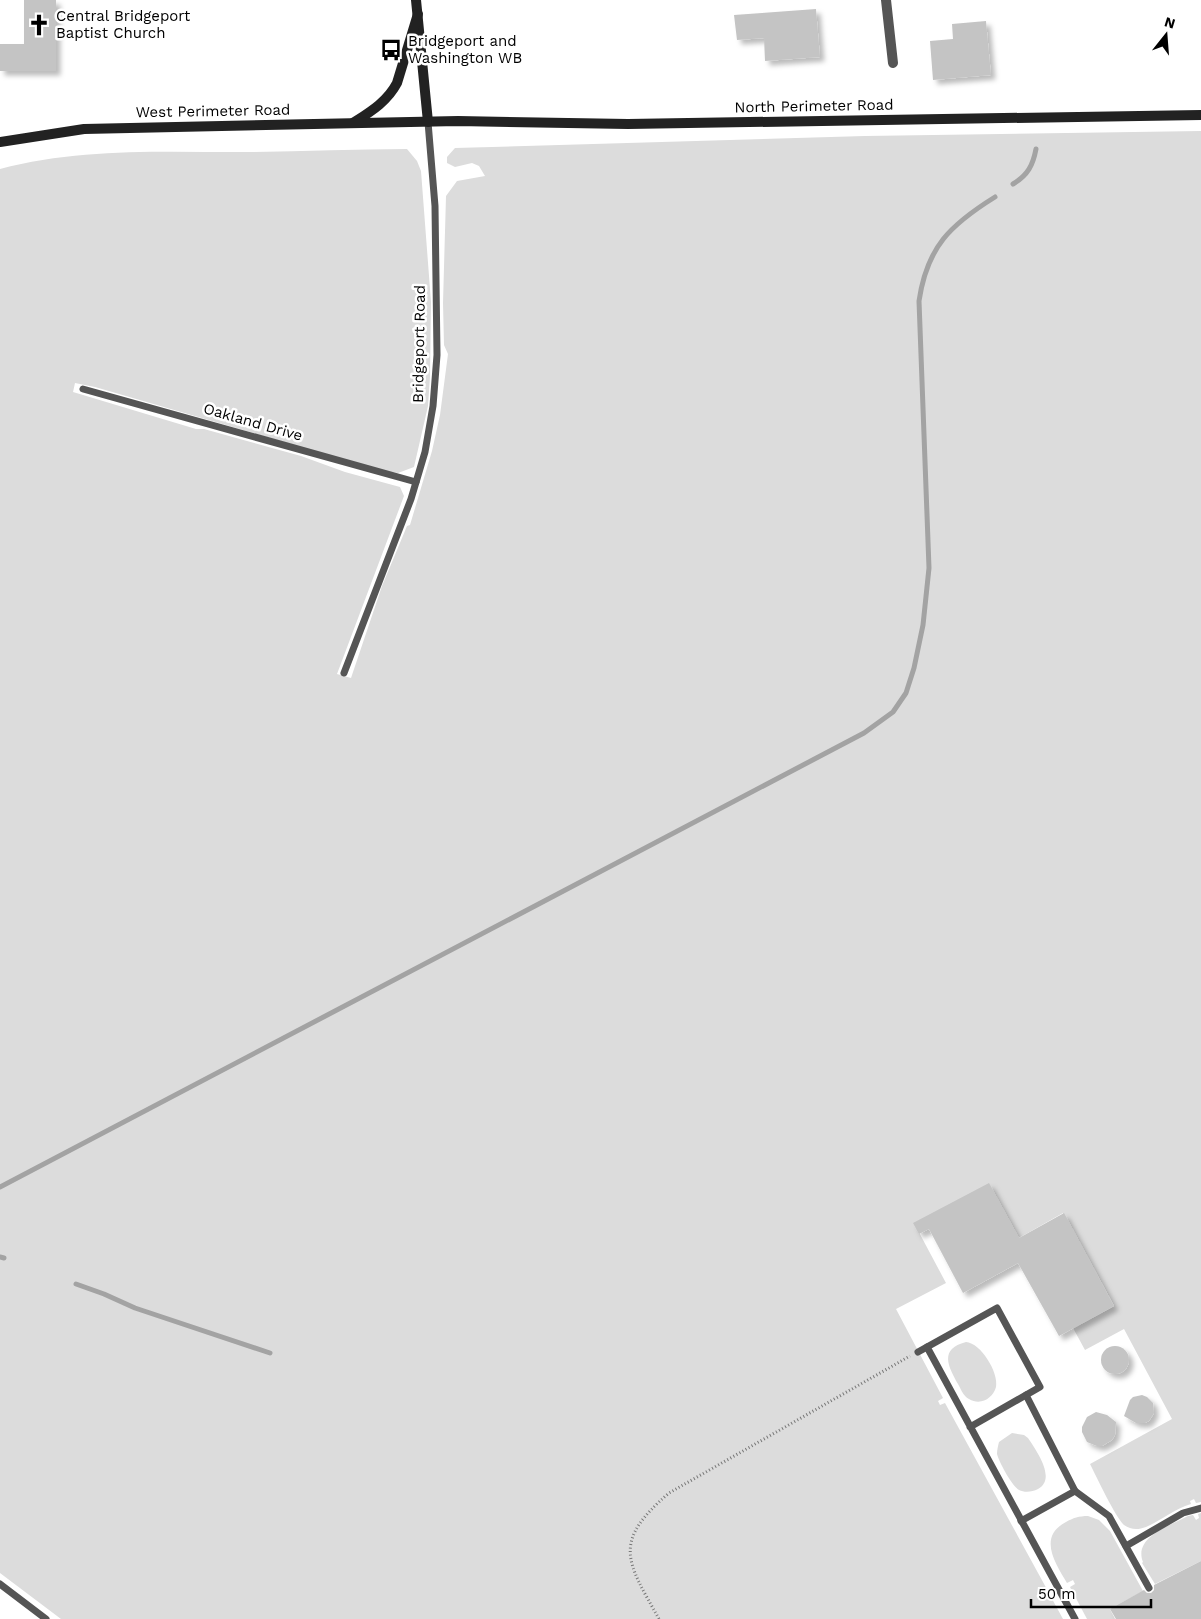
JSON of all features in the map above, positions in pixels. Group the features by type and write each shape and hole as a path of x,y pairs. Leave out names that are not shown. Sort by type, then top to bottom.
{"street":[{"name":"Bridgeport Road","path":"416,0 428,122"},
{"path":"886,0 893,63"},
{"path":"353,123 382,103 393,90 397,83 418,14"},
{"name":"North Perimeter Road","path":"428,122 628,124 1201,115"},
{"name":"West Perimeter Road","path":"0,142 84,129 428,122"}],"lane":[{"name":"Bridgeport Road","path":"344,673 416,482 429,433 437,370 435,206 428,122"},
{"name":"Oakland Drive","path":"83,389 416,482"},
{"path":"918,1352 997,1308 1040,1387 970,1427"},
{"path":"927,1346 1075,1619"},
{"path":"1026,1395 1075,1491 1110,1516 1149,1588"},
{"path":"1022,1521 1075,1491"},
{"path":"1126,1546 1183,1513 1201,1508"},
{"path":"0,1584 46,1619"}],"path":[{"path":"659,1619 637,1579 630,1558 630,1539 640,1522 652,1508 669,1493 918,1352"}],"shaded area":[{"path":"1201,131 1201,1502 1196,1503 1194,1499 1190,1501 1191,1504 1146,1527 1129,1528 1120,1521 1090,1464 1172,1419 1124,1329 1085,1350 1073,1328 1114,1306 1063,1213 1019,1238 914,1223 946,1283 896,1309 943,1398 938,1401 940,1405 945,1403 1049,1593 1042,1596 1043,1600 1051,1597 1063,1619 61,1619 0,1573 0,169 59,157 149,152 407,149 417,161 421,171 431,302 428,406 414,467 398,473 384,471 95,387 75,383 73,392 196,429 204,429 301,456 345,472 400,487 404,496 337,674 351,678 382,586 407,526 410,525 432,451 440,415 448,354 444,345 443,303 446,196 457,181 485,176 479,166 472,163 455,167 447,163 447,157 455,148 865,136"},
{"path":"966,1342 977,1347 983,1353 995,1374 996,1387 986,1400 978,1402 965,1396 949,1365 948,1359 952,1349"},
{"path":"1012,1433 1024,1435 1028,1438 1043,1464 1046,1479 1036,1490 1024,1492 1016,1488 998,1458 999,1442"},
{"path":"1201,1513 1201,1561 1155,1584 1142,1563 1141,1553 1143,1546 1155,1533 1188,1516 1193,1515 1196,1520 1199,1518 1198,1514"},
{"path":"1088,1516 1099,1520 1110,1531 1143,1591 1110,1609 1115,1619 1087,1619 1070,1587 1075,1584 1073,1580 1067,1583 1054,1559 1051,1543 1052,1535 1057,1528 1074,1518"}],"building":[{"path":"24,0 56,0 56,71 0,71 0,44 24,44"},
{"path":"816,9 820,57 765,61 764,38 737,40 734,15"},
{"path":"986,21 991,75 933,80 930,41 953,39 952,24"},
{"path":"989,1183 1019,1238 1064,1213 1114,1306 1059,1336 1018,1263 963,1293 929,1229 919,1234 913,1223"},
{"path":"1115,1346 1125,1350 1129,1360 1125,1370 1115,1374 1105,1370 1101,1360 1105,1350"},
{"path":"1142,1395 1153,1403 1154,1413 1149,1421 1136,1423 1124,1416 1130,1400 1133,1397"},
{"path":"1096,1412 1107,1415 1116,1422 1115,1435 1112,1440 1102,1446 1087,1442 1082,1432 1082,1427 1087,1417"},
{"path":"1201,1561 1201,1619 1116,1619 1110,1609 1144,1590 1147,1593 1151,1593 1154,1590 1154,1585"}],"waterway":[{"path":"1013,184 1029,169 1036,149"},
{"path":"0,1187 864,733 893,712 906,693 914,668 923,625 929,568 919,301 928,266 943,239 965,217 995,197"},
{"path":"0,1257 4,1258"},
{"path":"76,1284 135,1308 270,1353"}],"place":[{"name":"Central Bridgeport Baptist Church","path":"39,25"},
{"name":"Bridgeport and Washington WB","path":"391,50"}]}
